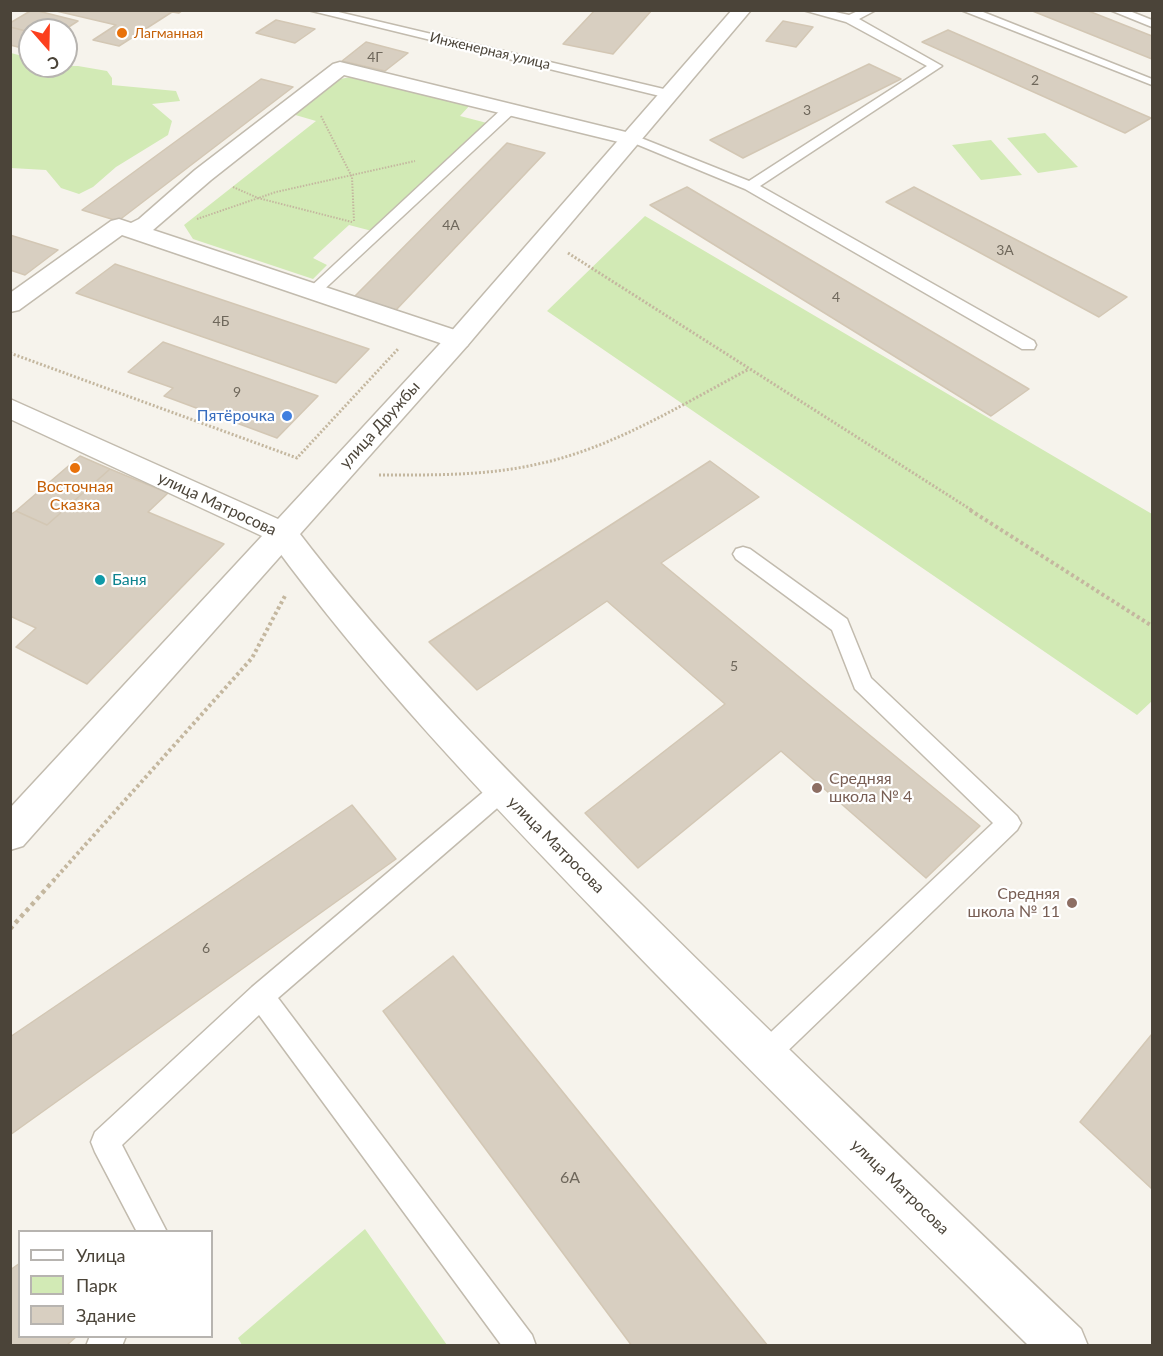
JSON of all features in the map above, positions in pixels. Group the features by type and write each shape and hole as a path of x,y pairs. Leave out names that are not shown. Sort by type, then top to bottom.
{"street":[{"name":"улица Дружбы","path":"10,834 292,548 458,340 742,10"},
{"path":"139,228 340,68 631,139"},
{"path":"10,305 118,226 139,228 312,293 417,329 458,340"},
{"name":"улица Матросова","path":"10,408 292,548 386,664 502,790 764,1056 1064,1346"}],"lane":[{"name":"Инженерная улица","path":"313,10 668,94"},
{"path":"750,186 936,66 850,19 808,10"},
{"path":"850,19 871,10"},
{"path":"966,10 1150,82"},
{"path":"1115,10 1152,24"},
{"path":"312,293 510,109"},
{"path":"631,139 750,186 1028,345"},
{"path":"743,554 840,625 862,683 1009,823 764,1056"},
{"path":"152,1230 105,1142 261,996 502,790"},
{"path":"261,996 521,1346"}],"path":[{"path":"318,84 321,116 352,177 354,223"},
{"path":"139,228 207,218 258,198 417,160"},
{"path":"203,175 258,198 354,223 383,227"},
{"path":"573,243 566,252 1152,626"},
{"path":"10,352 297,458 417,329"},
{"path":"384,466 377,475 459,474 539,464 628,433 750,368"},
{"path":"10,929 252,658 292,548"}],"green space":[{"path":"11,53 18,55 18,78 78,78 78,66 107,71 112,78 112,85 176,91 180,101 152,104 172,121 168,135 116,167 93,187 79,194 61,188 46,170 11,168"},
{"path":"356,76 471,104 460,116 487,123 372,231 349,225 313,258 327,265 313,279 193,239 184,225 316,121 292,114 340,79"},
{"path":"1045,133 1078,167 1038,173 1007,138"},
{"path":"991,140 1022,175 981,180 952,145"},
{"path":"645,216 1152,514 1152,701 1137,715 547,311"},
{"path":"365,1229 447,1345 242,1345 238,1338"}],"building":[{"path":"34,10 66,18 18,18"},
{"name":"Лагманная","path":"52,10 183,10 179,13 172,12 119,46 93,40 116,25"},
{"path":"595,10 652,10 613,54 563,44"},
{"path":"1030,10 1086,10 1152,36 1152,59"},
{"path":"18,18 18,29 10,27 10,23"},
{"path":"276,20 315,29 295,43 256,33"},
{"path":"783,21 813,27 796,47 766,41"},
{"path":"10,27 18,29 18,47 10,45"},
{"path":"948,30 1151,118 1125,133 922,42"},
{"path":"366,42 408,53 385,71 342,61"},
{"path":"869,64 901,79 743,158 710,140"},
{"path":"261,79 293,87 118,221 82,210"},
{"path":"507,143 545,153 396,310 354,297"},
{"path":"687,187 1029,389 991,416 650,205"},
{"path":"914,187 1127,297 1099,317 886,202"},
{"path":"10,235 58,250 25,275 10,270"},
{"path":"115,264 369,349 336,383 76,293"},
{"path":"163,342 318,396 277,438 164,396 173,388 128,372"},
{"path":"80,456 110,469 47,525 16,511"},
{"path":"710,461 759,497 661,563 980,826 926,878 781,751 638,868 585,813 725,704 607,601 477,690 429,642"},
{"name":"Баня","path":"110,469 168,493 148,512 224,544 87,684 16,647 36,628 10,616 10,515 16,511 47,525"},
{"path":"352,805 396,859 10,1135 10,1037"},
{"path":"453,956 768,1346 632,1346 383,1011"},
{"path":"1152,1034 1152,1189 1080,1122"},
{"path":"18,1264 18,1338 75,1338 66,1346 10,1346 10,1270"}],"place":[{"name":"Лагманная","path":"122,33"},
{"name":"Пятёрочка","path":"287,416"},
{"name":"Восточная Сказка","path":"75,468"},
{"name":"Баня","path":"100,580"},
{"name":"Средняя школа № 4","path":"817,788"},
{"name":"Средняя школа № 11","path":"1072,903"}]}
